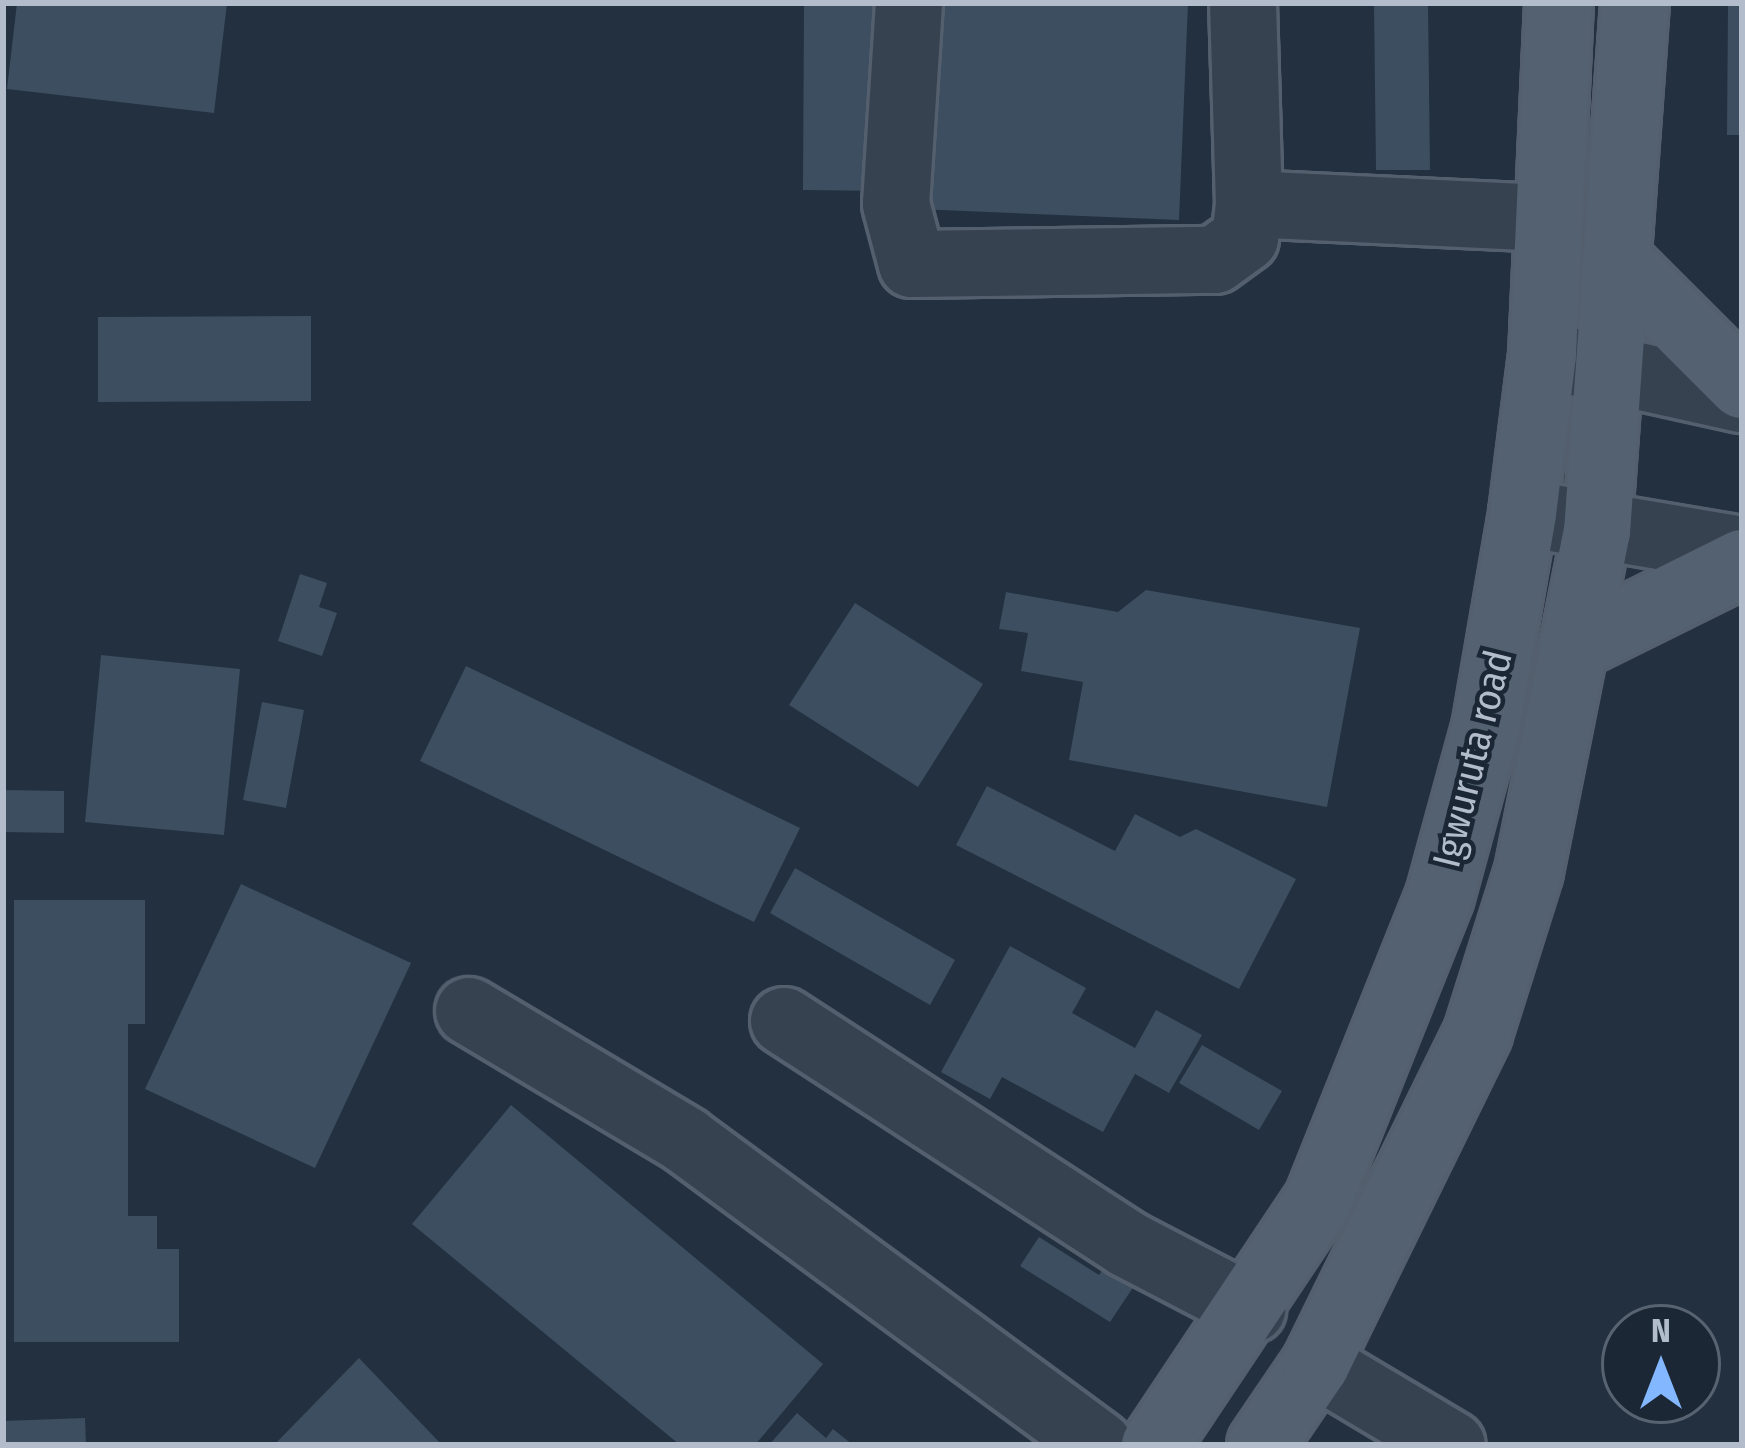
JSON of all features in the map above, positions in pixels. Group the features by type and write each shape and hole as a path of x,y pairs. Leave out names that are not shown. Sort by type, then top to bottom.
{"main road":[{"name":"Igwuruta road","path":"1156,1445 1252,1309 1318,1201 1418,959 1486,728 1543,355 1559,3"},
{"name":"Igwuruta road","path":"1261,1445 1316,1364 1478,1033 1582,642 1598,532 1612,368 1635,3"},
{"path":"1619,262 1742,385"},
{"path":"1582,642 1742,563"}],"street":[{"path":"909,3 896,205 912,264 1215,260 1245,238 1249,205 1243,3"},
{"path":"1249,205 1546,218"},
{"path":"1543,355 1742,399"},
{"path":"1522,513 1598,532 1742,550"},
{"path":"469,1011 685,1140 1099,1445"},
{"path":"784,1021 1092,1222 1252,1309"},
{"path":"1316,1364 1452,1445"}],"building":[{"path":"17,3 227,3 214,113 7,89"},
{"path":"804,3 890,3 889,191 803,190"},
{"path":"926,3 1188,3 1179,220 917,209"},
{"path":"1374,3 1428,3 1430,170 1376,170"},
{"path":"1728,3 1742,3 1742,135 1727,135"},
{"path":"311,316 311,401 98,402 98,317"},
{"path":"300,574 327,583 319,607 337,613 322,656 278,641"},
{"path":"1146,590 1360,628 1327,807 1069,760 1083,682 1021,671 1028,633 999,629 1006,592 1118,612"},
{"path":"855,603 983,684 918,787 789,705"},
{"path":"101,655 240,669 224,835 85,822"},
{"path":"466,666 800,828 754,922 420,761"},
{"path":"262,702 304,710 286,808 243,800"},
{"path":"987,786 1115,851 1135,814 1180,837 1196,829 1296,879 1239,989 956,845"},
{"path":"3,790 64,791 64,833 3,832"},
{"path":"795,868 955,960 930,1005 770,913"},
{"path":"241,884 411,963 315,1168 145,1089"},
{"path":"14,900 145,900 145,1024 128,1024 128,1216 157,1216 157,1249 179,1249 179,1342 14,1342"},
{"path":"1010,946 1086,988 1072,1013 1135,1048 1156,1010 1202,1035 1169,1093 1135,1074 1103,1132 1002,1077 990,1099 941,1072"},
{"path":"1202,1045 1282,1091 1259,1130 1179,1083"},
{"path":"511,1105 823,1364 755,1445 680,1445 412,1224"},
{"path":"1039,1237 1099,1275 1114,1252 1144,1271 1110,1322 1020,1266"},
{"path":"359,1358 442,1445 274,1445"},
{"path":"797,1413 826,1438 833,1429 853,1445 769,1445"},
{"path":"85,1418 86,1445 3,1445 3,1421"}]}
